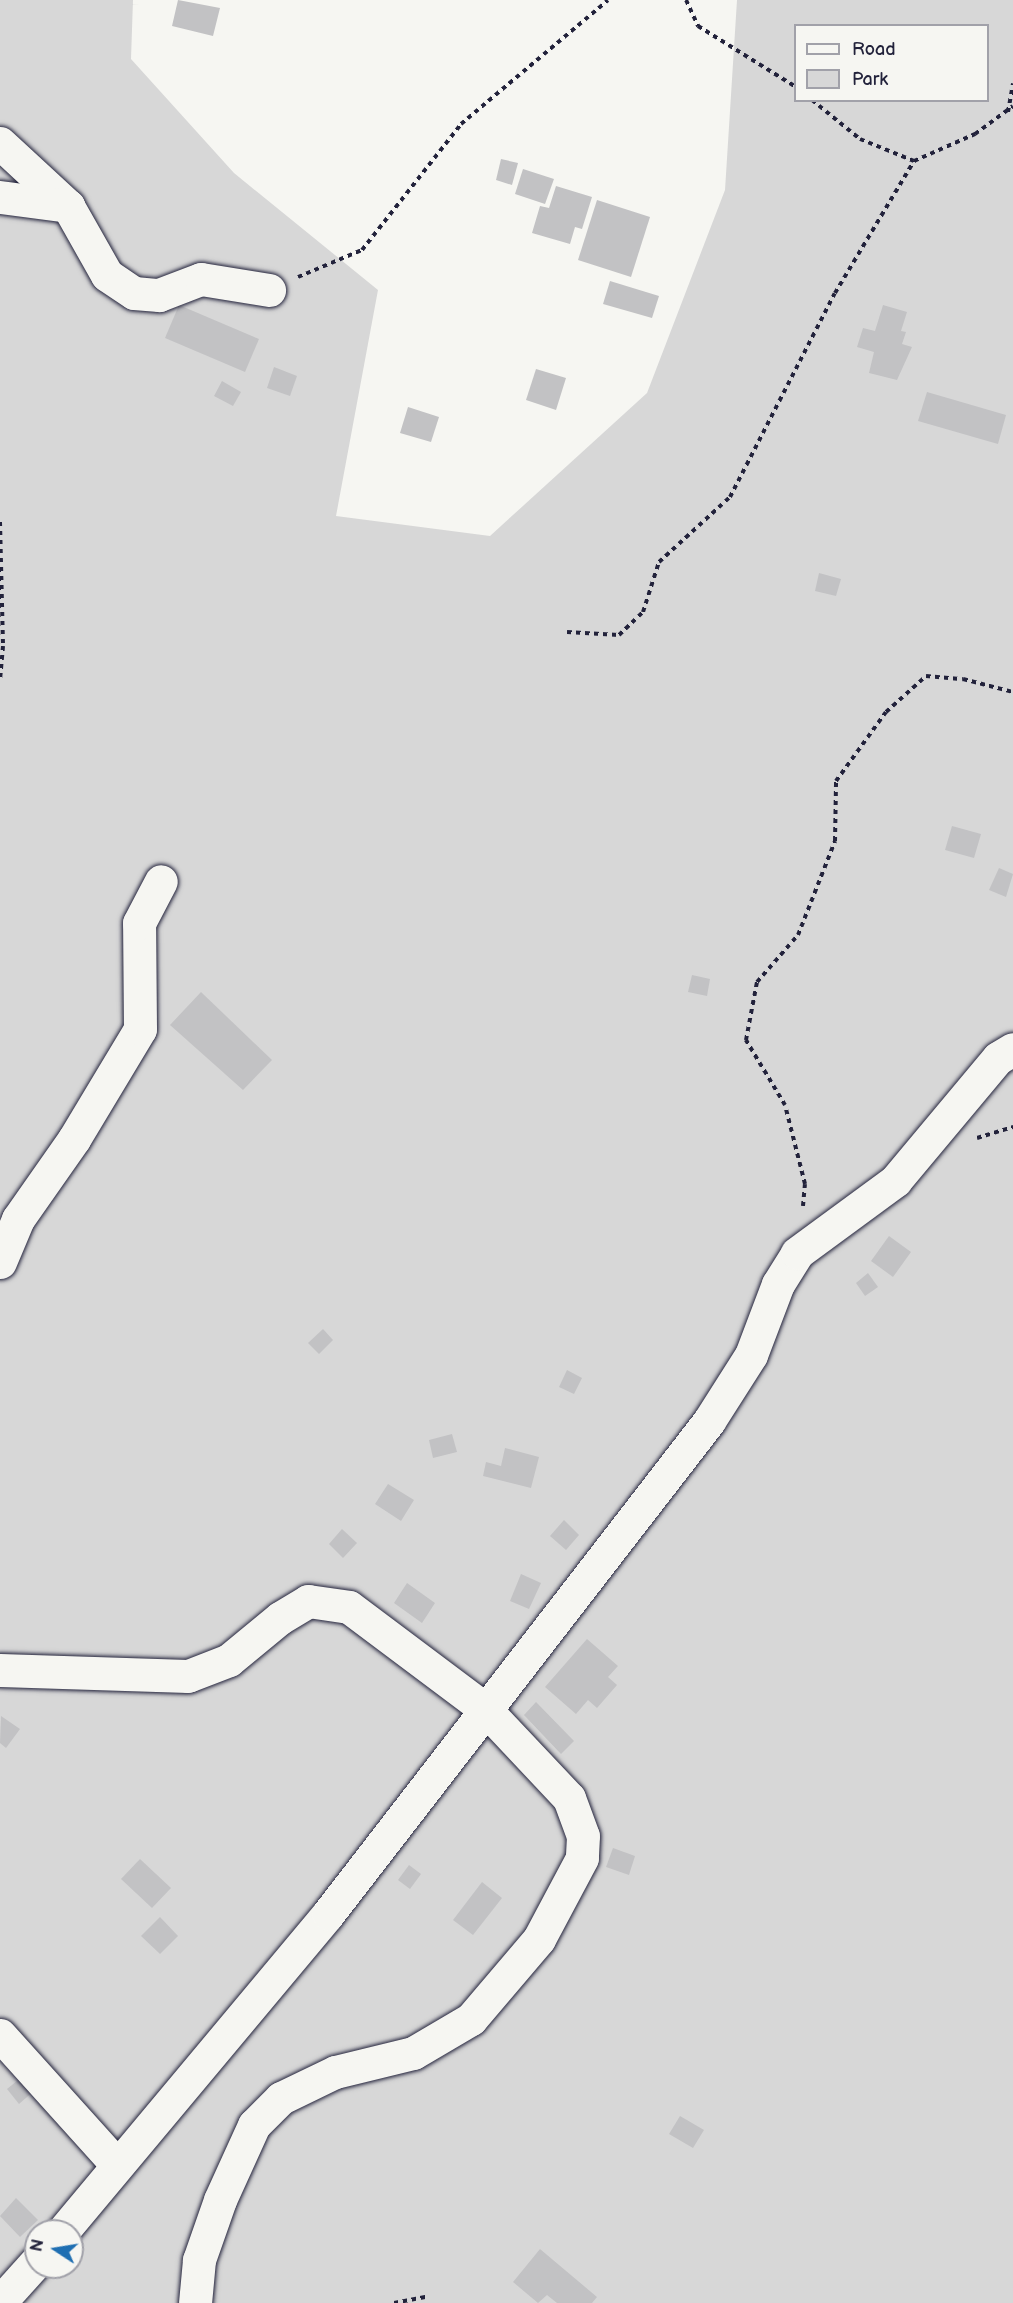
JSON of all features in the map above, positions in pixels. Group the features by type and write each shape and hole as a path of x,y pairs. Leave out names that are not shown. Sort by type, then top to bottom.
{"street":[{"path":"0,142 68,206 106,275 134,293 159,295 201,279 269,290"},
{"path":"0,197 68,206"},
{"path":"0,1262 18,1219 74,1139 140,1029 140,923 161,881"},
{"path":"73,2219 328,1914 709,1421 751,1355 778,1284 797,1253 895,1181 998,1058 1013,1049"},
{"path":"0,1670 188,1676 229,1660 280,1618 308,1601 349,1607 486,1710 569,1798 583,1836 582,1858 539,1939 471,2019 414,2053 334,2072 281,2098 254,2125 220,2200 199,2260 195,2303"},
{"path":"0,2035 117,2165"},
{"path":"0,2302 24,2275"}],"path":[{"path":"269,290 362,250 461,123 608,0"},
{"path":"686,0 698,26 794,86"},
{"path":"1008,113 1013,83"},
{"path":"814,102 860,140 914,161"},
{"path":"567,632 619,634 643,612 659,562 730,497 835,293 914,161 975,134 1008,113 1013,106"},
{"path":"0,522 3,646 0,681"},
{"path":"797,1253 805,1184 785,1105 746,1040 757,982 798,935 835,841 836,782 886,712 926,676 963,679 1013,692"},
{"path":"394,2303 426,2297"}],"green space":[{"path":"0,0 133,0 131,59 234,173 378,290 336,516 490,536 647,393 725,190 737,0 1013,0 1013,2303 0,2303"}],"building":[{"path":"178,0 220,8 213,36 172,26"},
{"path":"501,159 518,163 512,185 496,180"},
{"path":"523,169 554,179 545,204 515,194"},
{"path":"556,186 592,197 582,229 575,227 570,244 532,233 540,206 549,208"},
{"path":"597,200 650,217 631,277 578,260"},
{"path":"610,281 659,296 652,318 603,304"},
{"path":"179,305 259,339 245,372 165,338"},
{"path":"883,305 907,312 901,331 906,332 902,344 912,347 897,380 869,373 874,352 857,347 863,328 875,331"},
{"path":"274,367 297,376 290,396 267,388"},
{"path":"536,369 566,378 556,410 526,400"},
{"path":"222,381 241,392 233,406 214,396"},
{"path":"927,392 1006,415 998,444 918,421"},
{"path":"408,407 439,417 431,442 400,433"},
{"path":"819,573 841,579 836,596 815,591"},
{"path":"952,826 981,834 974,858 945,850"},
{"path":"999,868 1013,874 1006,897 989,890"},
{"path":"692,975 710,979 707,996 688,992"},
{"path":"201,992 272,1060 243,1090 170,1025"},
{"path":"889,1236 911,1252 893,1277 871,1261"},
{"path":"868,1273 878,1287 865,1296 856,1283"},
{"path":"323,1329 333,1340 319,1354 308,1343"},
{"path":"567,1370 582,1378 574,1394 559,1387"},
{"path":"452,1434 457,1452 433,1458 429,1440"},
{"path":"505,1448 539,1457 531,1488 483,1476 486,1462 501,1466"},
{"path":"388,1484 414,1500 401,1521 375,1504"},
{"path":"564,1520 579,1535 566,1550 550,1536"},
{"path":"342,1529 357,1543 343,1558 329,1544"},
{"path":"521,1574 541,1583 529,1609 510,1601"},
{"path":"407,1583 435,1603 422,1623 394,1603"},
{"path":"587,1639 618,1666 608,1677 617,1685 597,1708 588,1700 576,1714 545,1687"},
{"path":"536,1702 574,1741 561,1754 524,1715"},
{"path":"1,1716 20,1729 6,1748 0,1743"},
{"path":"613,1848 635,1856 629,1875 606,1867"},
{"path":"140,1859 171,1888 152,1908 121,1879"},
{"path":"409,1865 421,1874 410,1889 398,1880"},
{"path":"482,1882 502,1898 473,1935 453,1920"},
{"path":"160,1917 178,1936 160,1954 141,1936"},
{"path":"23,2076 35,2090 19,2104 7,2089"},
{"path":"680,2116 704,2130 693,2148 669,2134"},
{"path":"16,2198 37,2219 24,2219 24,2233 20,2237 0,2216"},
{"path":"540,2249 597,2297 592,2303 557,2303 547,2295 538,2303 513,2282"}]}
